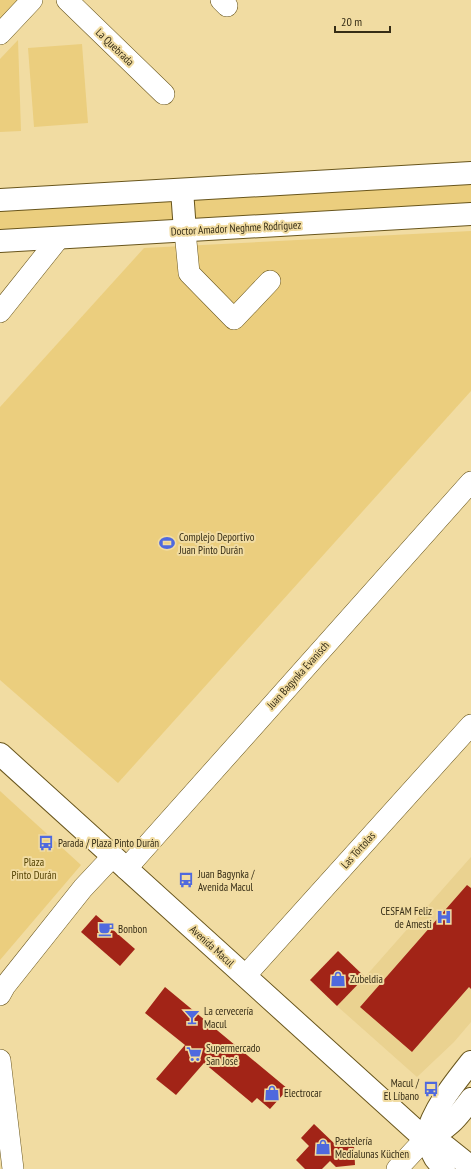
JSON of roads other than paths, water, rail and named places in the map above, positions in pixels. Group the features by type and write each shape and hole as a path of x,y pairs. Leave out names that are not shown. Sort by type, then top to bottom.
{"main road":[{"path":"0,200 471,173"},
{"path":"182,190 185,231"},
{"name":"Doctor Amador Neghme Rodríguez","path":"0,241 471,214"},
{"name":"Avenida Macul","path":"0,754 425,1139 435,1158 444,1169"},
{"path":"425,1139 434,1113 471,1062"},
{"path":"425,1139 444,1130 471,1099"},
{"name":"Avenida Macul","path":"425,1139 446,1147 471,1167"}],"street":[{"path":"0,34 32,0"},
{"name":"La Quebrada","path":"67,0 164,94"},
{"path":"185,231 189,273 234,319 270,280"},
{"path":"0,312 59,238"},
{"name":"Juan Bagynka Evanisch","path":"0,995 5,986 83,888 120,862 471,482"},
{"name":"Las Tórtolas","path":"245,976 471,725"},
{"path":"0,1060 12,1169"},
{"path":"397,1169 425,1139"}],"place":[{"name":"Complejo Deportivo Juan Pinto Durán","path":"167,543"},
{"name":"Parada / Plaza Pinto Durán","path":"46,843"},
{"name":"Juan Bagynka / Avenida Macul","path":"186,880"},
{"name":"CESFAM Feliz de Amesti","path":"444,917"},
{"name":"Bonbon","path":"106,929"},
{"name":"Zubeldia","path":"338,979"},
{"name":"La cervecería Macul","path":"192,1017"},
{"name":"Supermercado San José","path":"194,1054"},
{"name":"Macul / El Líbano","path":"431,1089"},
{"name":"Electrocar","path":"272,1093"},
{"name":"Pastelería Medialunas Küchen","path":"323,1147"}],"park label":[{"name":"Plaza Pinto Durán","path":"34,868"}]}
